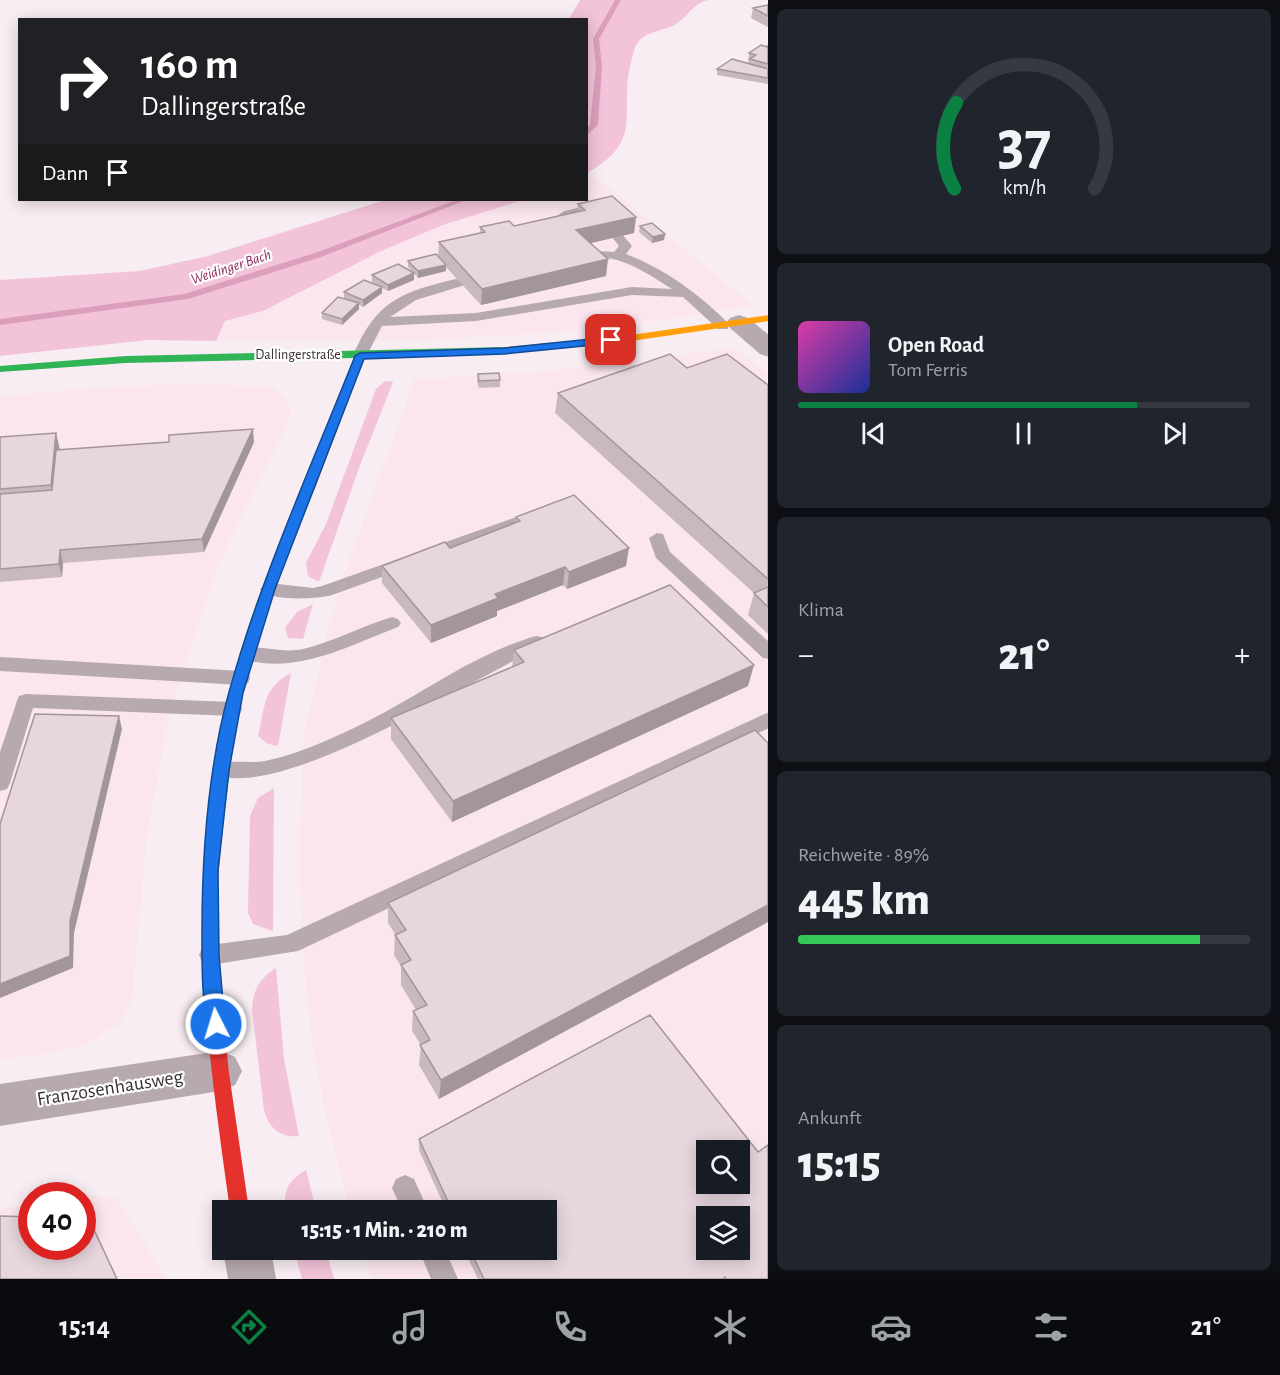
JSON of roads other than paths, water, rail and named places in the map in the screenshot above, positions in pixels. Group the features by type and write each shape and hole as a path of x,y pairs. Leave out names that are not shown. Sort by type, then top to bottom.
{"street":[{"name":"Dallingerstraße","path":"0,369 117,358 360,356 504,351 731,325 768,318"},
{"path":"731,325 768,349"},
{"path":"239,1200 220,1071 210,956 210,871 222,770 241,678 268,589 360,356"},
{"name":"Franzosenhausweg","path":"0,1105 77,1095 220,1071"},
{"path":"249,1260 252,1279"}],"lane":[{"path":"568,229 561,223 560,218 566,213 584,211 594,216"},
{"path":"618,237 626,246 619,254"},
{"path":"587,250 619,254 638,262 731,325"},
{"path":"360,356 368,333 376,322 407,298 460,282"},
{"path":"376,322 476,317 632,291 684,293"},
{"path":"268,589 313,594 326,591 553,509"},
{"path":"657,538 662,554 768,653"},
{"path":"248,654 288,658 306,655 392,622"},
{"path":"222,770 263,769 296,760 363,732 502,657 552,635"},
{"path":"0,664 241,678"},
{"path":"0,783 26,701 233,710"},
{"path":"210,956 290,944 756,724 767,719 768,721"},
{"path":"436,1260 445,1279"}],"waterway":[{"name":"Weidinger Bach","path":"588,132 594,125 599,67 596,39 618,0"},
{"name":"Weidinger Bach","path":"0,322 185,297 318,255 459,201"}]}
